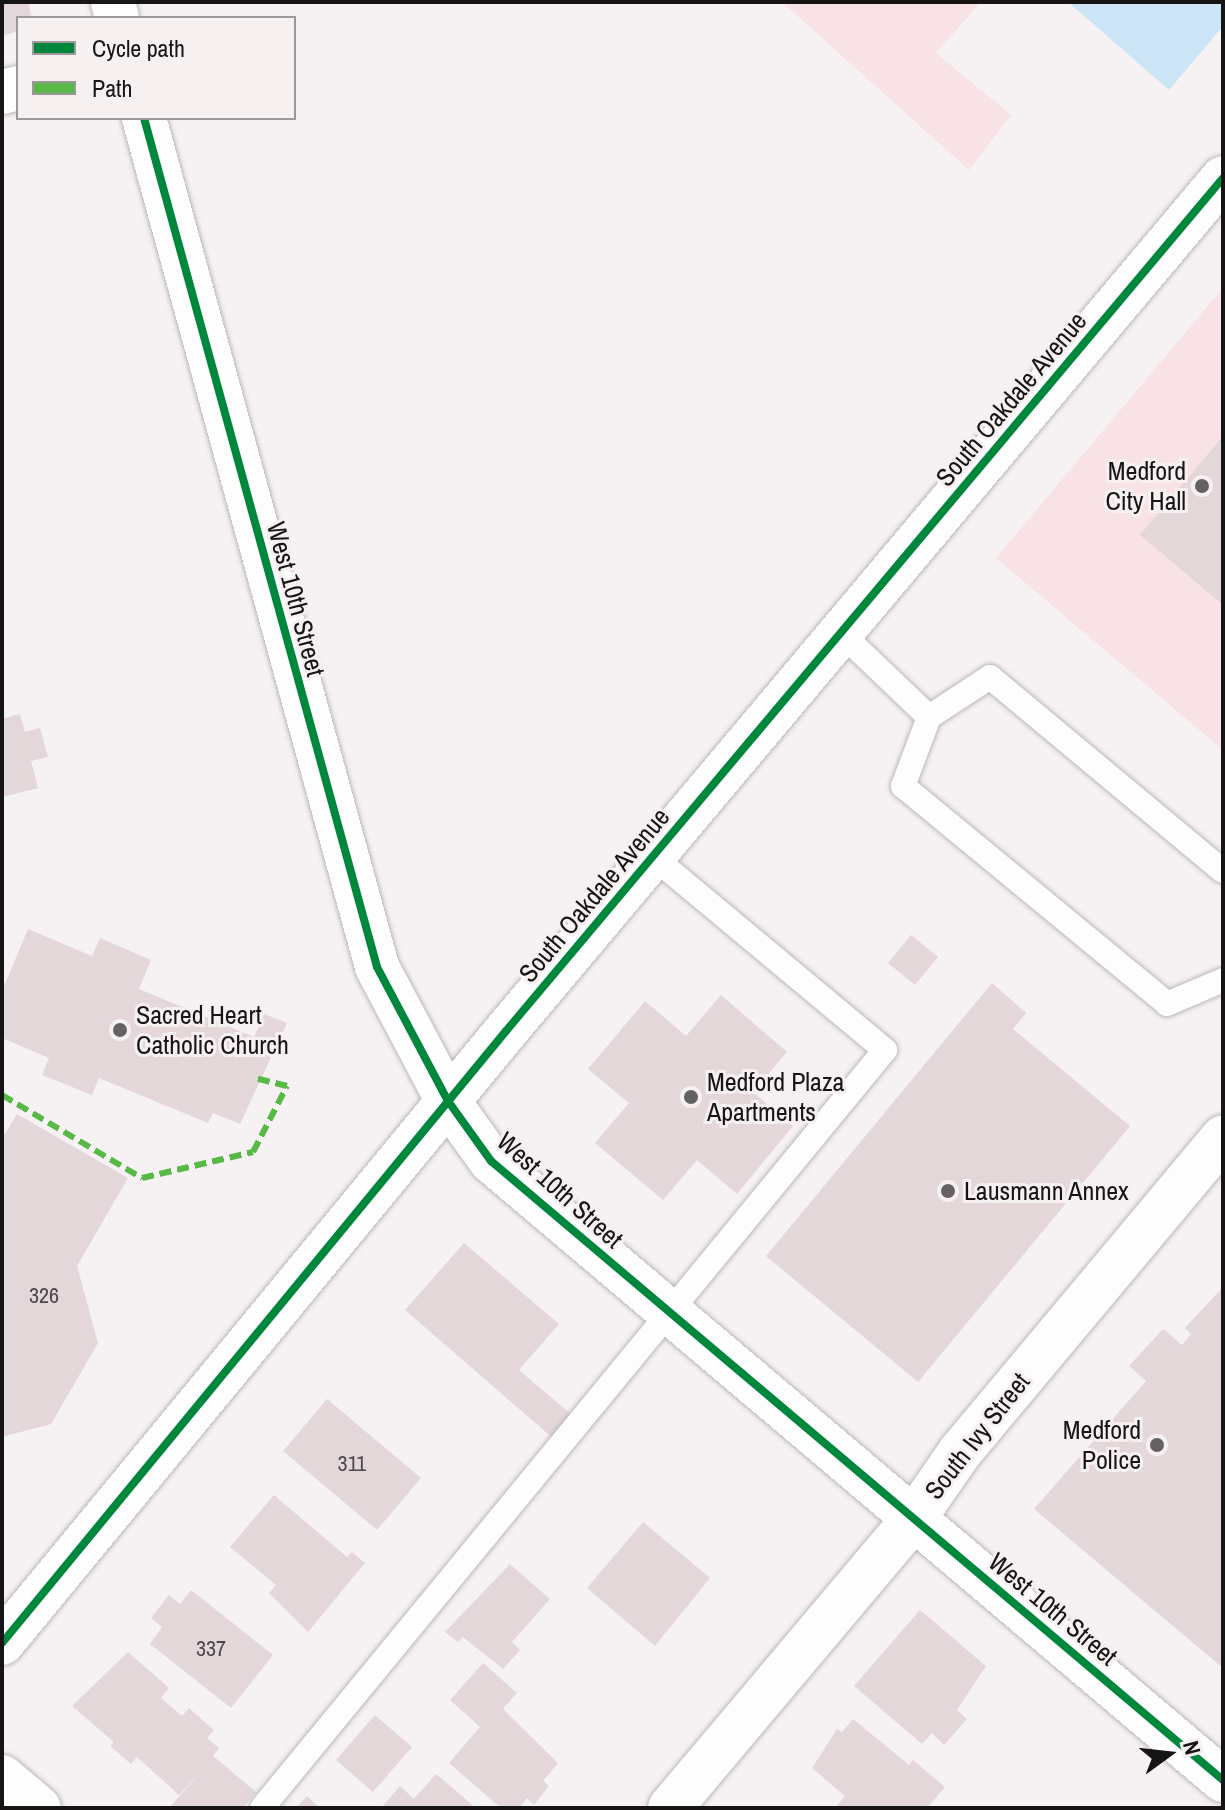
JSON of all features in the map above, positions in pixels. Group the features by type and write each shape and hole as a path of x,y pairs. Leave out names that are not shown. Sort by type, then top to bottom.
{"street":[{"name":"West 10th Street","path":"145,120 377,967 448,1101 491,1161 1223,1780"},
{"name":"South Oakdale Avenue","path":"2,1643 448,1101 1223,178"},
{"name":"South Ivy Street","path":"670,1808 915,1517 960,1452 1223,1138"},
{"path":"2,1777 39,1808"}],"lane":[{"path":"841,633 929,717"},
{"path":"1223,871 990,677 929,717 903,786 1167,1004 1223,980"},
{"path":"262,1808 885,1050 653,857"}],"shaded area":[{"path":"782,2 981,2 936,53 1011,115 969,170"},
{"path":"1223,288 1223,750 996,558"}],"water":[{"path":"1068,2 1223,2 1223,26 1169,90"}],"building":[{"path":"2,2 28,2 32,16 16,16 16,32 2,36"},
{"name":"Medford City Hall","path":"1223,436 1223,605 1140,535"},
{"path":"20,714 25,732 40,728 48,757 31,761 38,788 2,797 2,719"},
{"name":"Sacred Heart Catholic Church","path":"28,929 92,956 100,938 151,960 139,989 254,1037 264,1014 287,1023 240,1124 213,1113 208,1123 99,1078 92,1095 42,1075 49,1058 2,1038 2,991"},
{"path":"911,935 938,957 915,985 888,963"},
{"name":"Lausmann Annex","path":"992,983 1026,1013 1013,1029 1130,1126 918,1382 766,1256"},
{"name":"Medford Plaza Apartments","path":"721,995 787,1052 753,1092 793,1126 737,1194 697,1160 663,1200 595,1143 629,1103 588,1069 645,1001 686,1036"},
{"path":"17,1114 128,1178 77,1266 98,1343 51,1424 2,1437 2,1139"},
{"path":"464,1243 559,1324 519,1370 573,1416 554,1439 405,1310"},
{"name":"Medford Police","path":"1223,1287 1223,1668 1034,1509 1146,1381 1129,1366 1163,1329 1182,1345 1191,1334 1185,1328"},
{"path":"327,1399 421,1478 377,1530 283,1451"},
{"path":"274,1495 347,1557 352,1552 365,1563 308,1632 269,1593 276,1585 230,1547"},
{"path":"643,1522 710,1578 655,1646 587,1588"},
{"path":"510,1564 550,1599 512,1642 520,1650 503,1669 463,1637 458,1642 445,1632"},
{"path":"191,1590 273,1655 231,1708 150,1644 162,1627 151,1618 169,1595 180,1604"},
{"path":"920,1610 986,1666 957,1710 967,1719 944,1745 932,1733 922,1744 854,1686"},
{"path":"128,1652 169,1688 161,1698 182,1716 189,1708 214,1730 207,1738 219,1748 213,1756 256,1792 243,1808 169,1808 203,1769 179,1795 137,1757 131,1764 110,1746 114,1742 72,1706"},
{"path":"483,1663 517,1693 503,1709 558,1763 543,1781 549,1786 534,1805 527,1798 519,1808 501,1808 449,1763 480,1727 450,1700"},
{"path":"375,1715 412,1747 373,1792 336,1760"},
{"path":"853,1719 909,1765 913,1760 945,1787 927,1808 836,1807 845,1796 812,1768 837,1729 842,1732"},
{"path":"436,1774 476,1808 381,1808 400,1786 414,1799"},
{"path":"307,1796 320,1808 296,1808"}],"marked path":[{"path":"2,1095 142,1178 253,1152 287,1086 258,1079"}],"cycle path":[{"path":"145,120 377,967 448,1101 491,1161 1223,1780"},
{"path":"2,1643 506,1031 1223,178"}],"place":[{"name":"Medford City Hall","path":"1202,486"},
{"name":"Sacred Heart Catholic Church","path":"120,1030"},
{"name":"Medford Plaza Apartments","path":"691,1097"},
{"name":"Lausmann Annex","path":"948,1191"},
{"name":"Medford Police","path":"1157,1445"}]}
